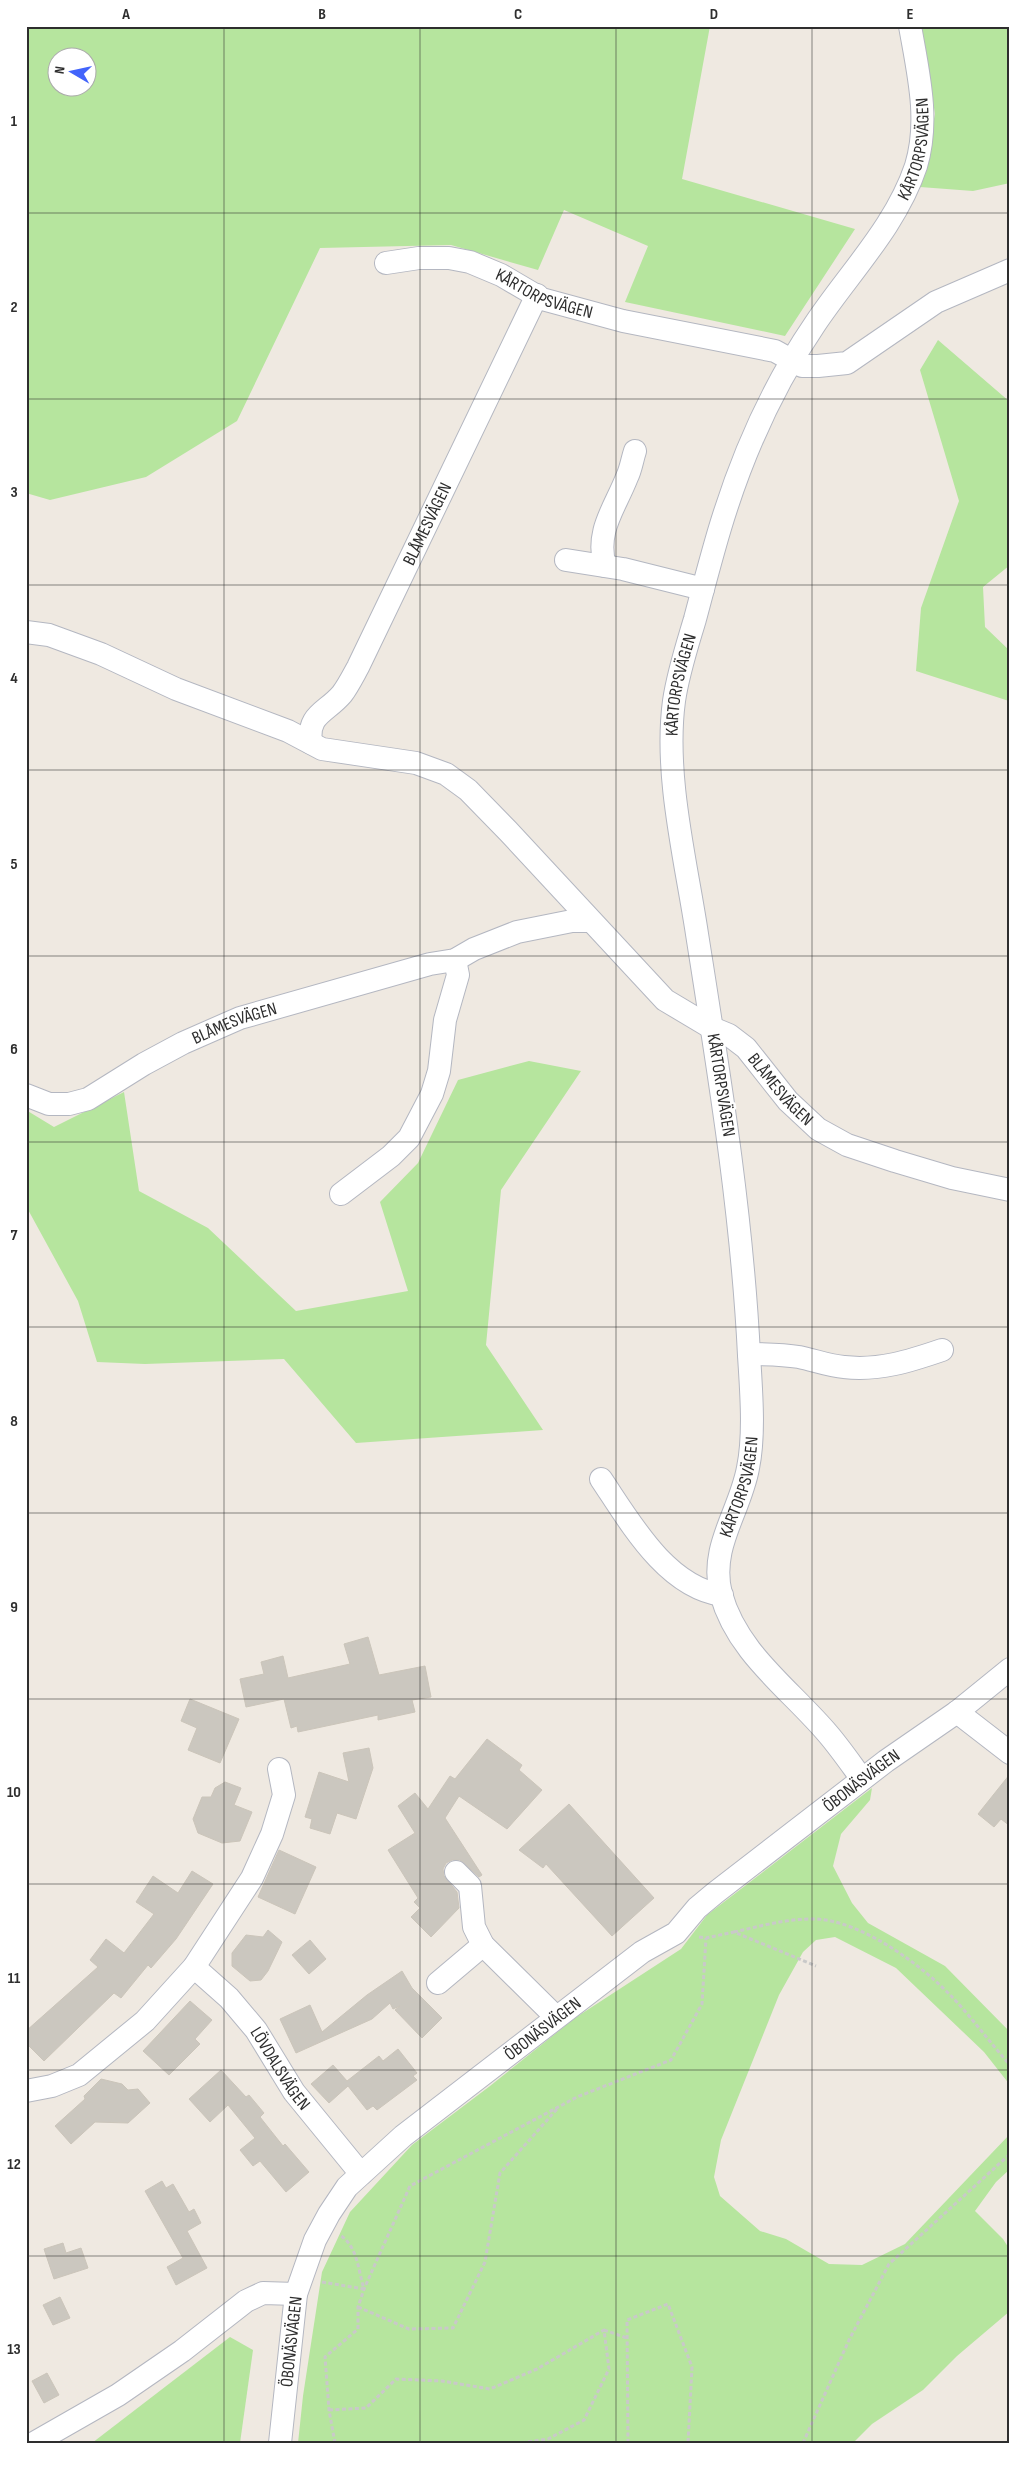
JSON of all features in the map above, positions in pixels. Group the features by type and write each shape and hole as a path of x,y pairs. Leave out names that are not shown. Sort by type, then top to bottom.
{"street":[{"name":"KÅRTORPSVÄGEN","path":"862,1779 828,1734 746,1647 730,1619 717,1571 724,1531 741,1497 750,1462 749,1354 730,1141 672,768 674,702 684,656 722,523 745,457 768,401 792,358 848,277 870,252 898,204 916,166 923,113 910,26"},
{"name":"KÅRTORPSVÄGEN","path":"386,263 419,258 449,258 470,262 501,275 537,295 623,322 775,351 792,358 802,366 847,363 936,302 1010,270"},
{"name":"BLÅMESVÄGEN","path":"311,743 309,730 316,718 342,694 358,667 537,295"},
{"path":"605,566 603,558 606,525 612,506 627,478 635,451"},
{"path":"566,560 605,566 703,589"},
{"name":"BLÅMESVÄGEN","path":"26,632 49,636 101,654 176,689 288,731 322,749 416,763 446,774 468,790 508,831 665,1000 712,1028 729,1035 746,1048 788,1101 818,1129 848,1145 895,1161 952,1178 1010,1190"},
{"name":"BLÅMESVÄGEN","path":"26,1095 49,1104 69,1104 88,1099 176,1047 240,1018 430,964 455,960 474,949 517,932 572,921 590,921"},
{"path":"341,1194 391,1156 409,1138 432,1094 440,1071 444,1020 458,975 455,960"},
{"path":"749,1354 799,1357 843,1367 877,1368 903,1363 942,1350"},
{"path":"601,1479 627,1518 665,1565 687,1584 706,1593 722,1595"},
{"name":"ÖBONÄSVÄGEN","path":"280,2443 297,2290 315,2240 347,2187 403,2136 642,1952 676,1933 697,1908 715,1893 862,1779 956,1712 1010,1670"},
{"path":"956,1712 1010,1753"},
{"path":"26,2091 52,2086 80,2075 145,2021 194,1967 252,1878 272,1834 284,1795 279,1769"},
{"path":"456,1872 470,1886 474,1927 483,1945 556,2017"},
{"path":"438,1983 483,1945"},
{"name":"LÖVDALSVÄGEN","path":"194,1967 229,1998 256,2030 294,2092 361,2174"},
{"path":"34,2443 118,2395 182,2351 246,2301 263,2293 297,2290"}],"path":[{"path":"676,1933 706,1938 792,1920 819,1919 855,1929 912,1962 953,1997 1010,2066"},
{"path":"734,1932 816,1966"},
{"path":"335,2443 329,2410 325,2357 358,2329 358,2307 364,2289 410,2186 577,2097 671,2060 702,2004 706,1938"},
{"path":"358,2307 409,2329 453,2328 486,2262 500,2173 559,2107"},
{"path":"803,2443 849,2340 890,2264 1010,2154"},
{"path":"323,2228 346,2239 356,2253 364,2289"},
{"path":"297,2290 314,2280 364,2289"},
{"path":"628,2443 627,2320 668,2304 692,2367 688,2443"},
{"path":"329,2410 366,2408 396,2379 442,2381 490,2389 538,2369 604,2330 627,2338"},
{"path":"520,2443 548,2439 584,2420 609,2369 604,2330"}],"green space":[{"path":"26,26 710,26 682,179 855,229 785,336 625,302 648,246 564,210 538,270 451,245 320,248 237,421 146,477 50,500 26,493"},
{"path":"921,26 1010,26 1010,183 973,191 920,187 935,114"},
{"path":"938,340 1010,402 1010,565 983,587 985,627 1010,651 1009,701 916,671 921,608 959,501 920,370"},
{"path":"529,1061 581,1071 501,1190 486,1345 543,1430 356,1443 284,1359 145,1364 97,1362 78,1301 26,1206 26,1110 54,1127 124,1092 139,1191 208,1228 296,1311 408,1291 380,1202 418,1163 458,1080"},
{"path":"872,1788 870,1800 841,1834 833,1866 852,1903 868,1923 945,1966 1010,2032 1010,2085 984,2052 896,1968 835,1937 816,1940 803,1952 779,1995 721,2140 714,2177 720,2196 760,2231 786,2239 829,2264 862,2265 905,2244 1010,2134 1010,2169 996,2182 975,2211 1003,2239 1010,2250 1010,2311 957,2356 923,2390 872,2424 853,2443 298,2443 303,2396 322,2272 350,2212 412,2145 575,2018 681,1949 707,1915"},
{"path":"230,2337 253,2350 240,2443 92,2443"}],"building":[{"path":"368,1637 379,1675 425,1666 431,1697 412,1700 415,1712 378,1720 378,1715 298,1732 297,1726 291,1728 284,1699 246,1707 240,1679 264,1674 261,1662 283,1656 288,1678 350,1664 344,1644"},
{"path":"190,1699 239,1719 220,1763 188,1750 197,1728 181,1721"},
{"path":"487,1739 522,1765 519,1770 542,1790 507,1829 459,1796 445,1818 482,1875 479,1877 460,1860 452,1860 446,1863 443,1869 444,1876 457,1892 459,1908 431,1937 411,1917 420,1908 414,1902 418,1898 388,1850 415,1833 398,1806 415,1793 428,1809 450,1776 455,1779"},
{"path":"369,1748 373,1768 356,1819 337,1813 330,1834 310,1828 312,1819 305,1817 319,1772 349,1782 343,1753"},
{"path":"1010,1774 1010,1826 1001,1819 994,1827 978,1814"},
{"path":"225,1782 241,1788 234,1805 252,1812 240,1841 222,1843 198,1833 193,1819 202,1797 211,1797 215,1788"},
{"path":"569,1804 654,1898 612,1936 546,1864 543,1868 519,1850"},
{"path":"279,1850 316,1867 295,1914 258,1897"},
{"path":"192,1871 213,1884 176,1939 151,1968 148,1965 121,1998 114,1993 44,2061 26,2043 26,2031 98,1967 90,1960 106,1939 124,1953 154,1914 136,1902 153,1876 178,1893"},
{"path":"268,1930 282,1942 268,1971 261,1980 250,1981 232,1966 232,1953 246,1935 263,1937"},
{"path":"310,1940 326,1959 309,1974 292,1955"},
{"path":"402,1971 412,1988 442,2018 422,2038 395,2010 400,2006 393,2009 390,2003 372,2019 296,2053 280,2019 310,2005 322,2032 367,1995"},
{"path":"190,2001 212,2020 195,2039 200,2044 169,2075 143,2051"},
{"path":"398,2049 417,2073 413,2076 417,2080 377,2110 373,2106 367,2110 348,2086 329,2103 311,2084 333,2065 347,2081 379,2056 383,2061"},
{"path":"221,2070 246,2097 249,2095 264,2113 260,2117 283,2146 285,2144 309,2172 286,2192 260,2161 253,2166 240,2150 255,2138 228,2105 210,2122 189,2099"},
{"path":"101,2079 122,2084 128,2090 138,2089 150,2103 128,2123 95,2122 71,2144 55,2126 85,2099 84,2096"},
{"path":"162,2181 166,2188 173,2184 189,2212 194,2209 201,2223 187,2231 207,2268 176,2285 167,2267 183,2258 145,2191"},
{"path":"63,2243 66,2253 81,2248 88,2268 54,2279 44,2249"},
{"path":"60,2297 70,2318 53,2325 43,2305"},
{"path":"47,2373 59,2395 44,2403 32,2381"}]}
